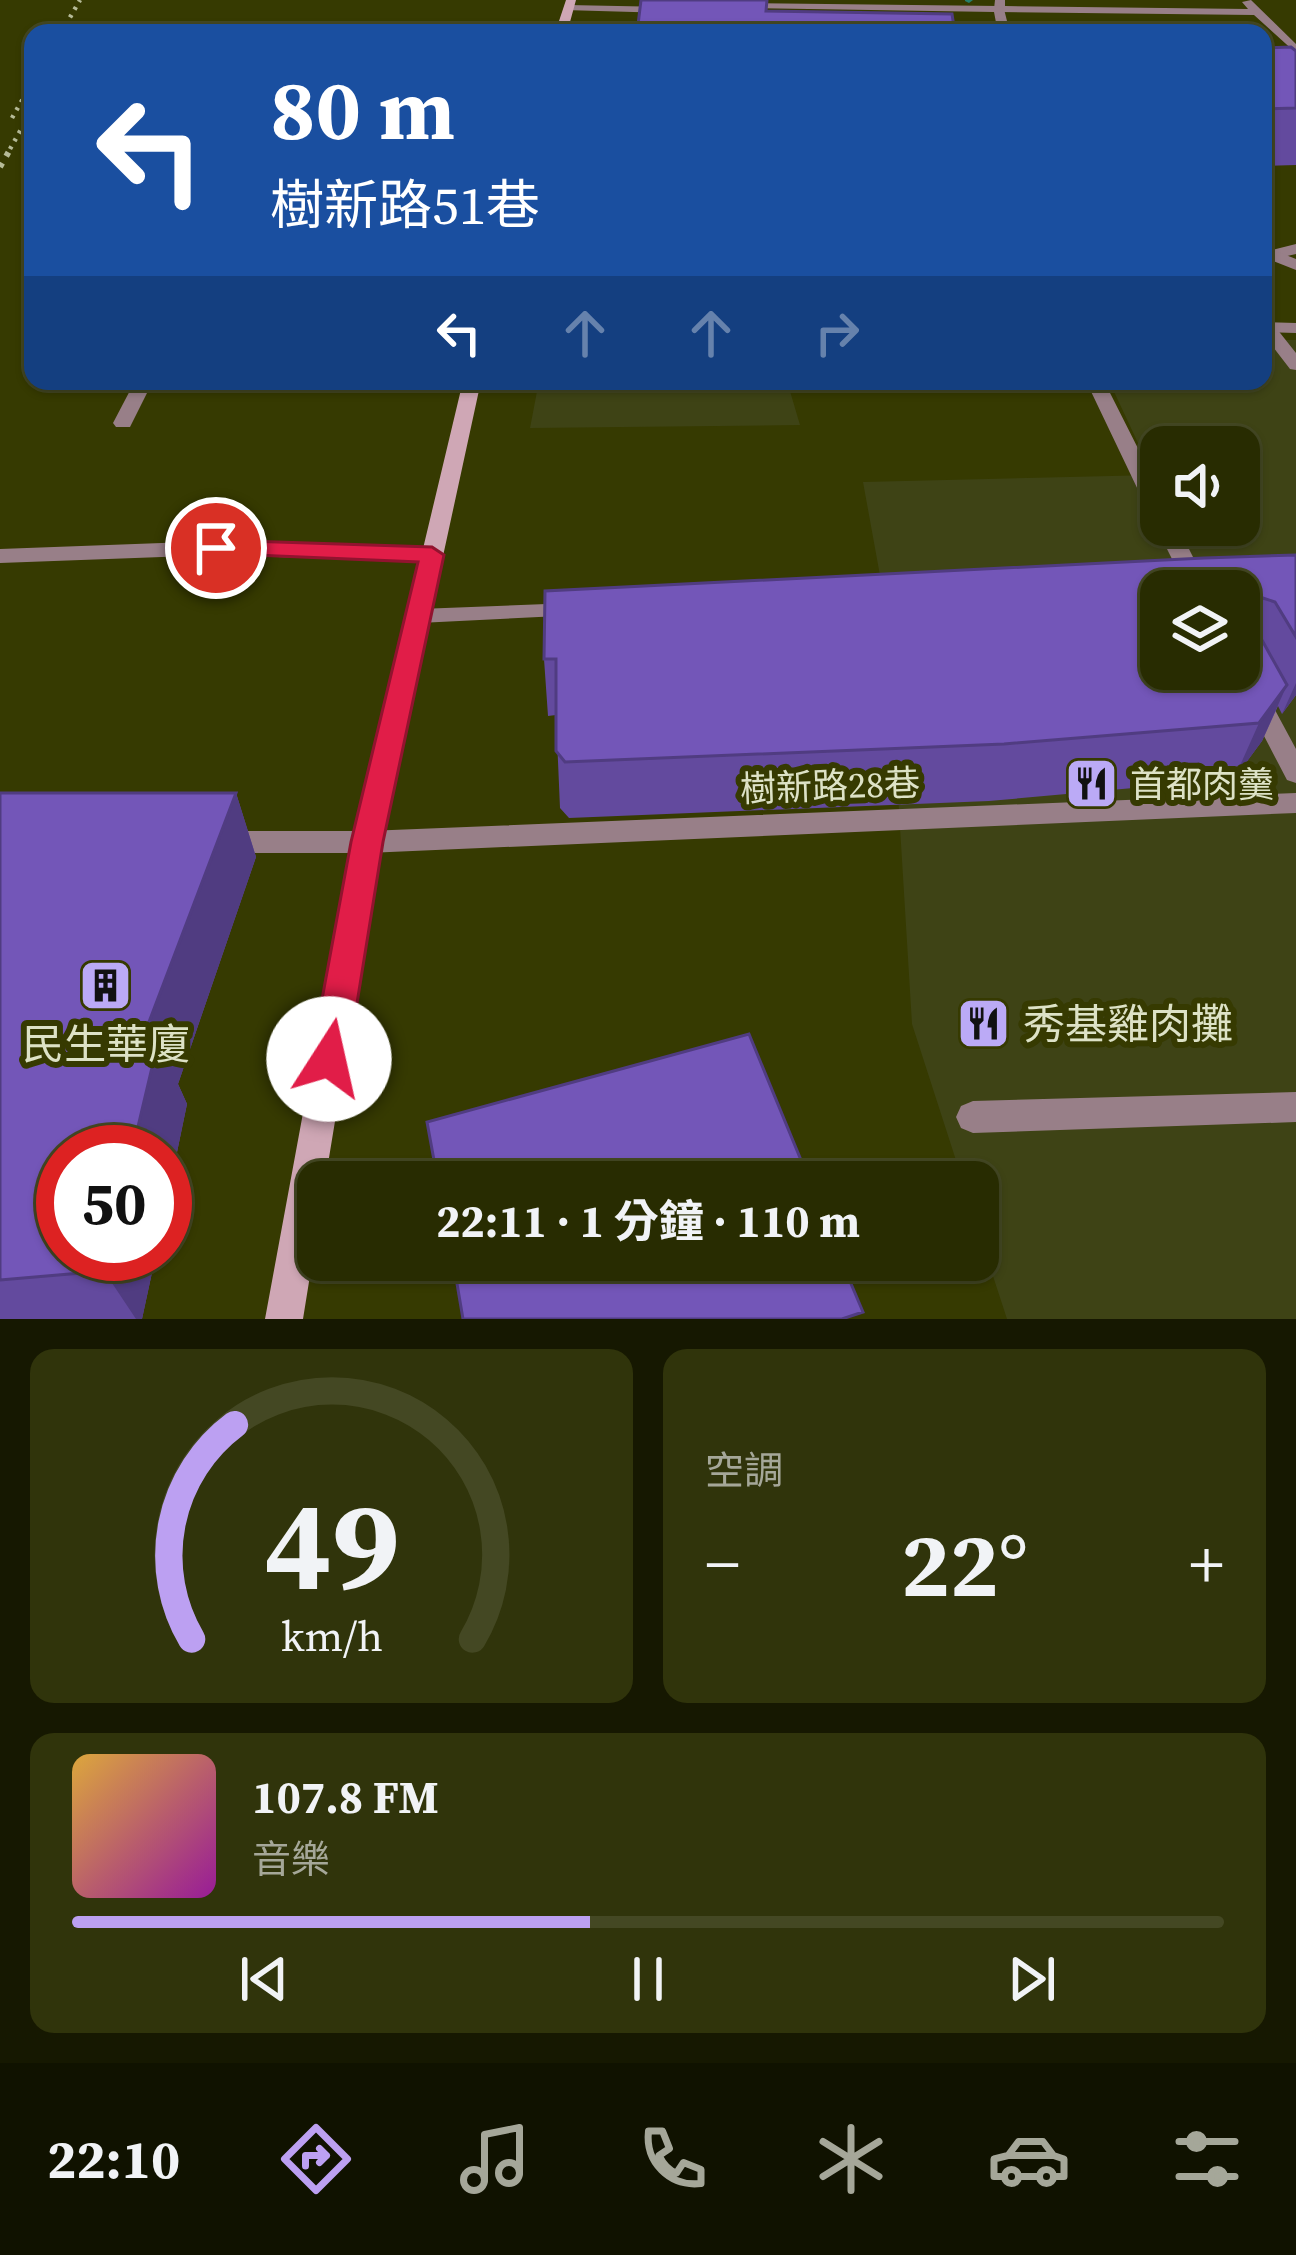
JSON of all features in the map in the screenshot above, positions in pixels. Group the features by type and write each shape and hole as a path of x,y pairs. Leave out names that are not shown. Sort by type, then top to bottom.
{"main road":[{"path":"284,1319 367,842 470,390"}],"street":[{"path":"1245,0 1270,24"},
{"path":"715,6 755,2 1118,5 1258,12"},
{"path":"570,4 673,10"},
{"path":"1118,5 1131,22"},
{"path":"1272,26 1296,50"},
{"path":"1272,335 1296,364"},
{"path":"123,423 139,390"},
{"path":"1100,390 1140,472"},
{"path":"0,556 216,548 432,555"},
{"path":"419,616 607,608"},
{"path":"1251,690 1296,773"},
{"name":"樹新路28巷","path":"188,842 367,842 1296,803"},
{"path":"973,1117 1296,1107"}],"shaded area":[{"path":"1272,340 1296,340 1296,1319 1007,1319 995,1281 999,1281 999,1161 956,1161 912,1024 887,614 863,482 1140,475 1140,546 1260,546 1260,426 1140,426 1140,447 1113,390 1272,390"},
{"path":"537,390 790,390 800,425 530,428"}],"building":[{"path":"641,0 767,0 766,11 952,14 954,24 638,24"},
{"path":"1272,48 1296,51 1296,108 1272,109"},
{"path":"1296,555 1296,637 1275,602 1260,601 1260,570 1140,570 1140,690 1260,690 1260,637 1287,685 1259,723 1004,744 565,762 556,751 556,659 544,659 545,591"},
{"name":"民生華廈","path":"0,793 236,793 141,1043 158,1042 138,1125 36,1125 36,1277 0,1280"},
{"path":"749,1034 801,1161 434,1161 427,1122"},
{"path":"457,1281 850,1281 863,1312 842,1319 463,1319"}],"railway":[{"path":"66,24 80,0"},
{"path":"12,118 24,97"},
{"path":"10,149 24,124"},
{"path":"0,167 12,146"}],"place":[{"name":"首都肉羹","path":"1091,784"},
{"name":"民生華廈","path":"106,985"},
{"name":"秀基雞肉攤","path":"984,1024"}],"route":[{"path":"216,548 432,555 367,842 329,1059"}]}
